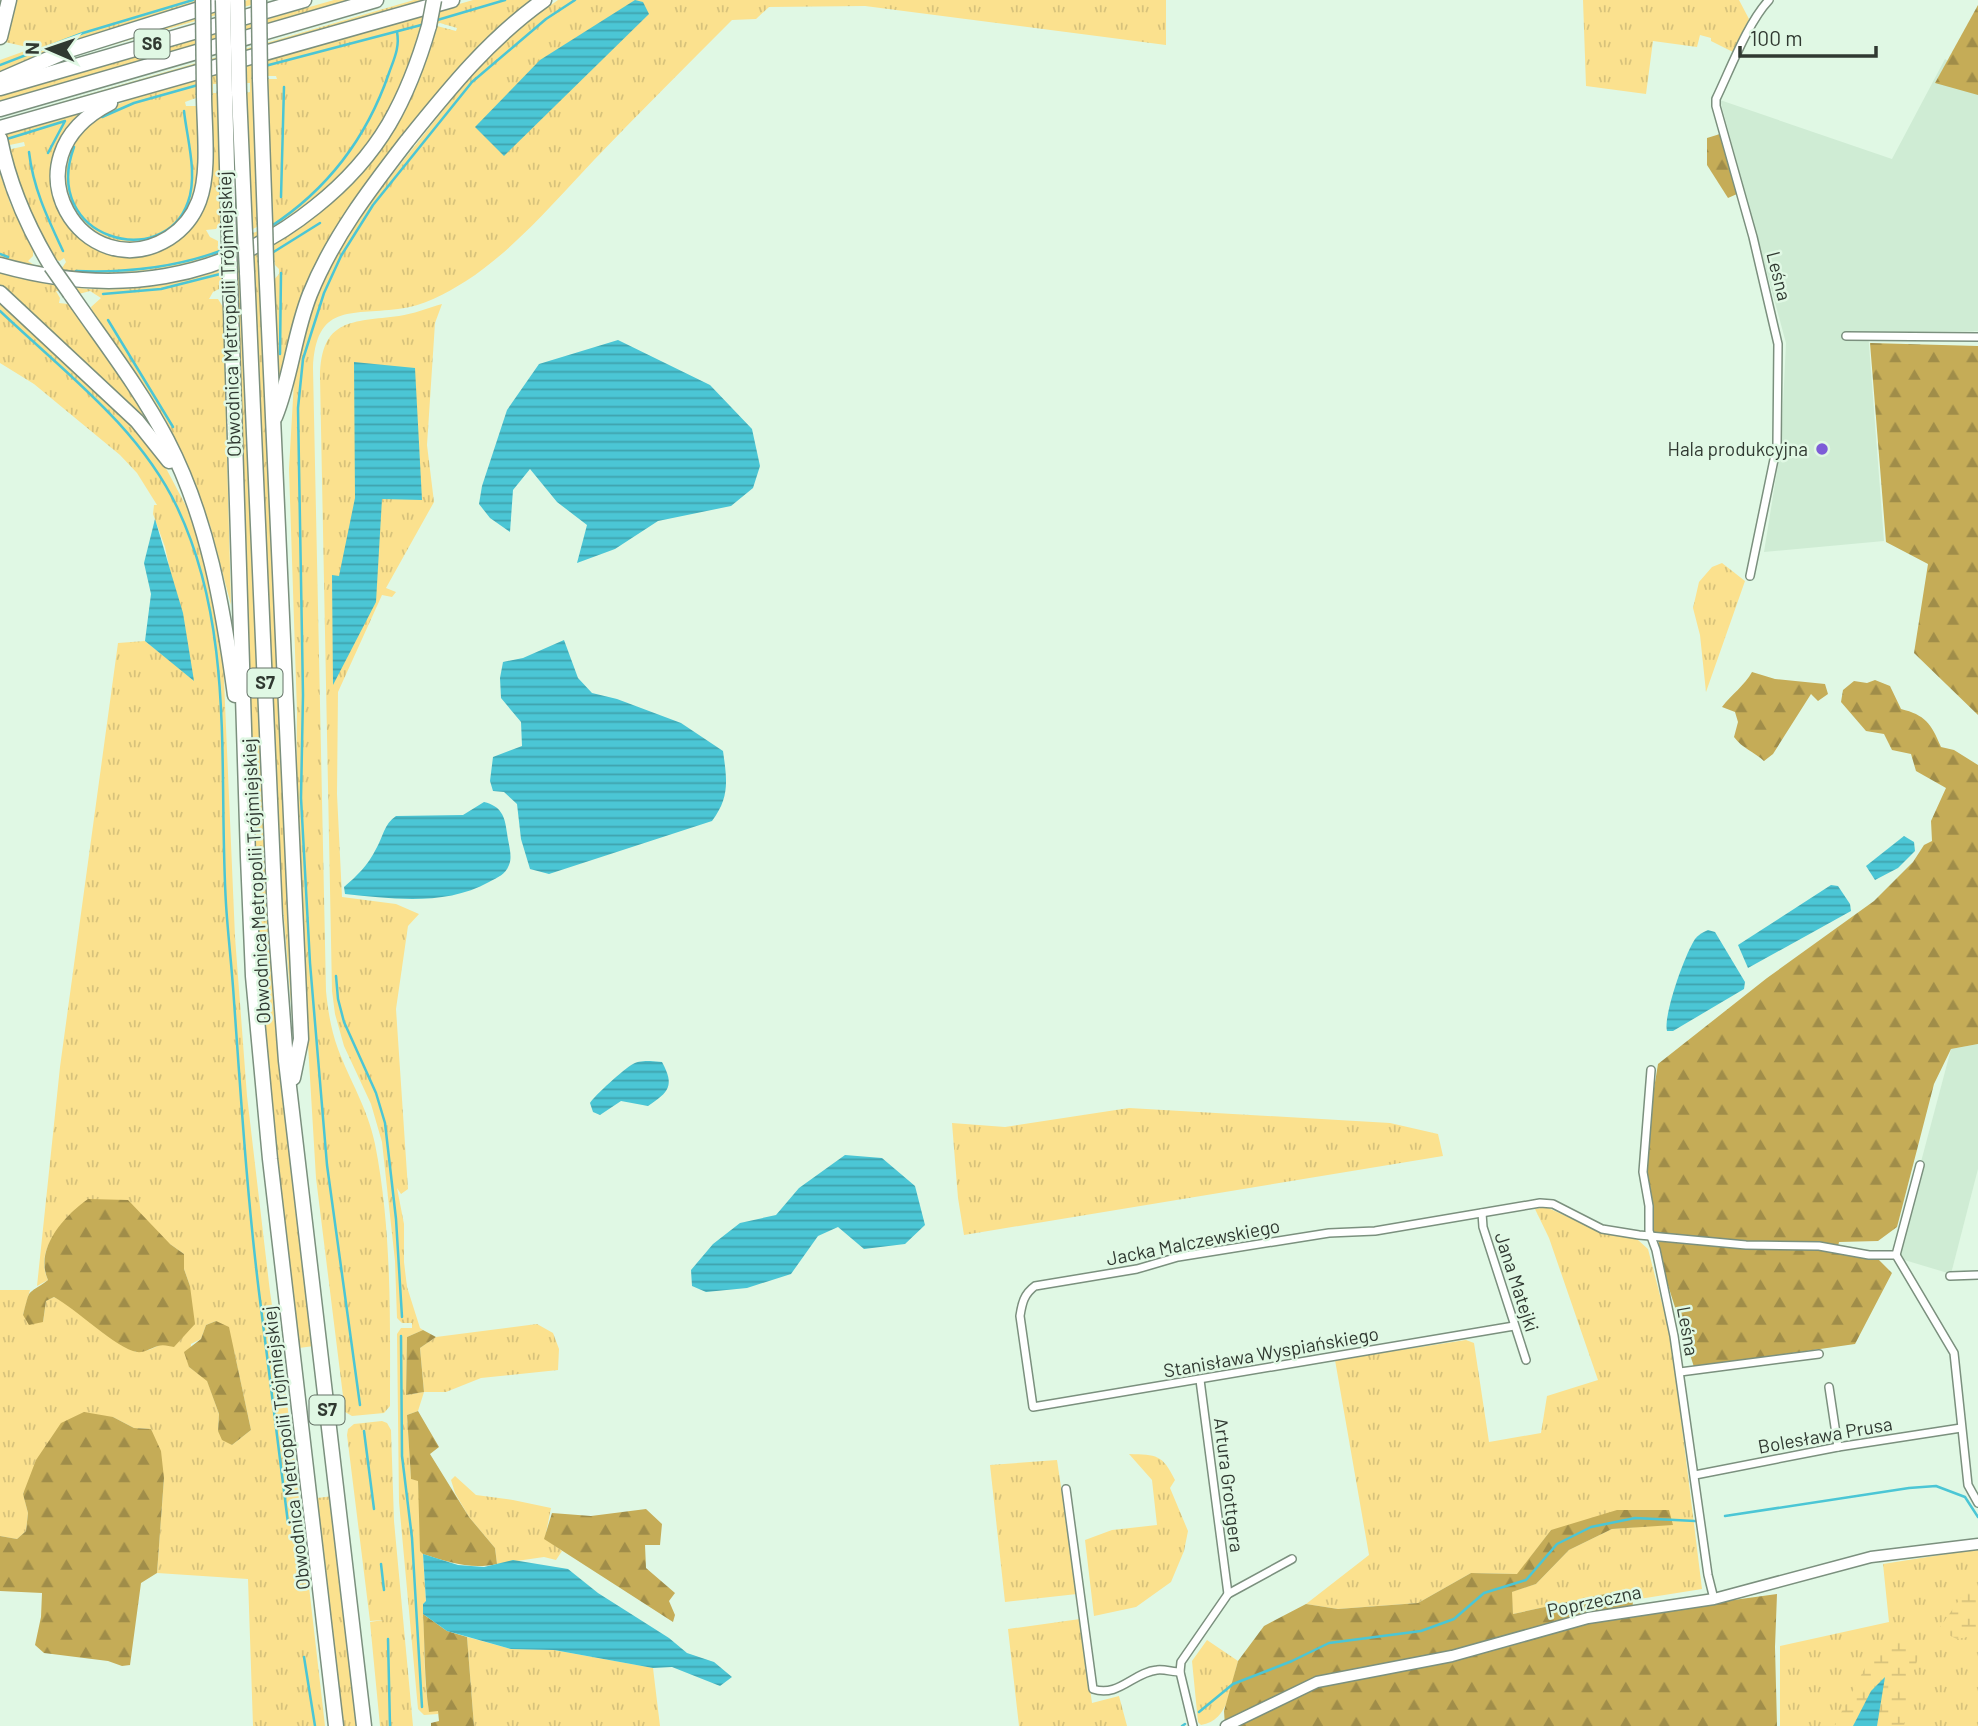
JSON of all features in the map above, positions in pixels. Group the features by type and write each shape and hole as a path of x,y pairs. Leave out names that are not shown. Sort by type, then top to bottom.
{"highway":[{"path":"0,37 9,0"},
{"path":"134,92 94,111 76,126 64,146 58,165 57,183 62,202 71,219 87,236 103,245 124,250 141,249 160,243 179,232 194,212 203,186 203,0"},
{"name":"S7","path":"223,0 231,32"},
{"path":"0,80 69,50 228,0"},
{"name":"S7","path":"231,32 237,0"},
{"path":"259,0 266,262 300,1039 289,1093"},
{"name":"S6","path":"0,88 304,0"},
{"name":"S6","path":"0,109 376,0"},
{"path":"0,265 64,279 130,281 166,277 199,269 258,245 297,222 330,195 370,151 388,126 419,60 434,0"},
{"path":"0,128 452,0"},
{"path":"273,422 284,395 304,310 322,266 344,227 466,69 504,31 544,0"},
{"name":"Obwodnica Metropolii Trójmiejskiej","path":"231,32 229,240 253,976 262,1079 336,1726"},
{"name":"Obwodnica Metropolii Trójmiejskiej","path":"232,93 245,233 275,916 289,1093 364,1726"},
{"path":"1,143 10,181 23,214 51,266 151,412 168,441 190,495 220,594 245,776"},
{"path":"0,293 137,421 158,445 190,495"}],"street":[{"name":"Leśna","path":"1751,576 1777,445 1778,344 1716,99 1762,7 1769,0"},
{"path":"1846,336 1978,337"},
{"name":"Leśna","path":"1651,1070 1643,1172 1649,1206 1650,1236 1656,1250 1679,1372 1708,1575 1714,1598"},
{"path":"1920,1166 1896,1255 1954,1353 1968,1485 1978,1503"},
{"path":"1482,1213 1540,1203 1553,1204 1602,1229 1746,1245 1819,1246 1869,1255 1896,1255"},
{"name":"Jana Matejki","path":"1482,1213 1483,1227 1526,1360"},
{"name":"Jacka Malczewskiego","path":"1034,1407 1020,1316 1022,1301 1035,1286 1137,1269 1192,1255 1329,1233 1375,1231 1482,1213"},
{"path":"1950,1276 1978,1275"},
{"name":"Stanisława Wyspiańskiego","path":"1034,1407 1514,1326"},
{"path":"1679,1372 1819,1354"},
{"name":"Artura Grottgera","path":"1200,1380 1228,1594"},
{"path":"1829,1387 1838,1447"},
{"name":"Bolesława Prusa","path":"1695,1475 1838,1447 1961,1428"},
{"path":"1066,1489 1093,1689 1118,1688 1155,1670 1180,1672"},
{"name":"Poprzeczna","path":"1226,1726 1317,1682 1452,1656 1588,1618 1714,1598 1871,1557 1978,1544"},
{"path":"1193,1726 1180,1672 1181,1662 1228,1594 1292,1559"}],"shaded area":[{"path":"1945,59 1978,80 1978,331 1868,332 1884,541 1764,552 1781,446 1786,343 1720,100 1892,159"},
{"path":"1978,1044 1978,1169 1951,1274 1901,1259 1897,1252 1951,1049"}],"green space":[{"path":"14,0 211,0 0,74 0,60 25,51 27,47 5,42"},
{"path":"248,0 268,0 60,60 99,43"},
{"path":"334,0 348,0 0,101 0,96"},
{"path":"414,0 434,0 0,125 0,120"},
{"path":"473,0 535,0 498,30 450,80 348,212 323,253 300,305 289,338 277,395 272,282 279,274 279,269 274,258 263,263 294,1040 282,895 254,268 241,274 273,967 283,1081 314,1346 299,1348 268,1082 256,910 235,277 219,284 219,289 213,292 209,299 218,299 223,307 231,605 210,525 178,449 137,380 91,315 91,307 101,298 90,291 79,294 56,291 60,298 59,303 68,304 132,395 151,429 0,289 0,272 77,288 150,287 208,274 262,251 310,221 353,182 389,136 417,84 437,26 456,31 457,28 440,23 424,28 405,82 378,130 345,173 305,209 260,238 210,260 156,272 74,275 0,259 0,173 10,203 33,249 33,256 28,261 34,265 62,268 66,262 64,258 60,261 53,259 16,179 7,150 25,146 24,142 0,147 0,134 84,110 64,134 52,164 53,197 66,223 87,241 113,252 141,254 167,247 190,229 205,201 210,175 207,94 185,102 186,106 199,106 202,154 195,201 179,226 154,241 129,245 106,241 87,230 72,213 63,193 60,171 65,149 85,123 131,99","holes":["276,76 277,79 265,79 269,206 273,206 273,224 218,249 218,241 210,237 206,230 216,229 221,222 219,93 213,93 213,84 250,83 250,92 245,93 253,229 262,224 258,93 255,93 255,80"]},
{"path":"558,0 1166,0 1166,45 865,6 769,7 756,19 732,20 533,224 483,269 425,302 398,309 350,313 328,323 321,333 313,368 326,991 336,1042 375,1144 385,1209 389,1275 390,1406 384,1413 352,1416 345,1412 316,1178 303,961 296,799 297,712 289,469 294,381 316,298 336,255 368,205 471,75 523,25"},
{"path":"1583,0 1739,0 1749,19 1733,52 1711,41 1711,38 1700,35 1697,47 1653,41 1646,94 1586,86"},
{"path":"1978,5 1978,95 1935,83"},
{"path":"1720,134 1737,194 1728,198 1707,165 1707,138"},
{"path":"0,300 123,414 159,455 195,528 212,593 223,657 235,937 247,1096 270,1292 291,1430 325,1726 253,1726 248,1579 157,1573 164,1478 151,1429 134,1428 113,1417 23,1493 28,1513 26,1531 17,1539 0,1536 0,1290 30,1290 23,1315 43,1322 46,1301 54,1297 66,1303 105,1334 136,1352 160,1345 190,1286 184,1269 184,1254 170,1244 59,1229 51,1240 44,1259 48,1280 37,1286 60,1067 118,643 145,641 193,679 165,547 153,514 154,505 157,505 137,473 120,455 34,384 0,363","holes":["216,1321 234,1351 251,1430 232,1445 218,1431 219,1414 207,1380 189,1367 191,1344 201,1339 206,1325"]},
{"path":"442,304 435,323 427,445 434,502 386,588 396,592 392,597 382,595 338,692 337,794 342,897 396,904 419,914 408,926 396,1009 408,1189 401,1194 397,1188 404,1224 407,1287 420,1328 423,1330 407,1337 406,1395 424,1392 418,1411 407,1415 411,1479 418,1480 426,1602 423,1604 427,1698 429,1711 438,1711 438,1714 424,1715 418,1709 399,1502 397,1334 401,1328 412,1328 412,1323 402,1323 397,1318 395,1261 382,1142 371,1104 344,1046 332,991 320,377 326,343 333,333 342,327 354,322 404,315"},
{"path":"1870,343 1978,346 1978,715 1914,653 1928,564 1886,542"},
{"path":"1722,563 1745,581 1706,692 1700,635 1693,608 1699,582 1712,567"},
{"path":"1752,672 1775,679 1825,684 1828,694 1818,701 1811,694 1773,754 1764,761 1734,737 1738,722 1735,712 1722,707"},
{"path":"1875,680 1890,686 1901,709 1926,721 1941,747 1954,750 1978,765 1978,1044 1951,1049 1934,1084 1897,1227 1878,1241 1839,1242 1837,1251 1877,1258 1892,1273 1855,1344 1694,1367 1660,1260 1658,1232 1649,1232 1645,1212 1645,1148 1658,1064 1767,978 1874,901 1913,862 1924,845 1932,841 1931,821 1946,788 1916,771 1911,754 1892,750 1884,734 1866,731 1841,702 1843,690 1854,681 1867,683"},
{"path":"1129,1108 1390,1123 1438,1134 1443,1156 964,1235 952,1123 1005,1127"},
{"path":"88,1199 128,1200 170,1244 184,1254 184,1269 190,1286 195,1324 174,1347 160,1345 140,1352 129,1349 54,1297 46,1301 43,1322 29,1325 23,1315 30,1293 48,1280 45,1257 54,1234 70,1214"},
{"path":"1546,1207 1590,1227 1638,1240 1648,1249 1671,1338 1702,1589 1633,1600 1614,1592 1513,1614 1511,1592 1536,1584 1569,1550 1612,1529 1673,1524 1551,1530 1518,1574 1471,1573 1418,1603 1338,1609 1306,1604 1369,1555 1335,1360 1466,1340 1474,1343 1489,1442 1541,1433 1547,1396 1598,1380 1549,1238 1535,1209"},
{"path":"216,1321 229,1327 251,1430 232,1445 222,1440 218,1431 219,1414 207,1381 189,1367 184,1352 201,1339 206,1325"},
{"path":"537,1324 553,1333 559,1349 558,1370 481,1378 446,1392 424,1392 420,1348 436,1337"},
{"path":"423,1330 436,1337 420,1348 424,1392 406,1395 407,1337"},
{"path":"418,1411 439,1447 430,1454 469,1517 495,1548 497,1564 460,1564 420,1551 418,1481 411,1479 407,1415"},
{"path":"84,1412 113,1417 134,1428 151,1429 161,1451 164,1478 157,1573 141,1583 130,1665 44,1653 35,1645 41,1617 42,1593 0,1591 0,1536 17,1539 26,1531 28,1513 23,1494 36,1460 61,1423"},
{"path":"382,1421 387,1423 391,1430 394,1521 413,1726 380,1726 370,1622 383,1620 370,1621 347,1435 348,1429 354,1424"},
{"path":"1129,1454 1158,1458 1170,1471 1175,1480 1170,1488 1188,1531 1184,1551 1171,1582 1136,1607 1094,1616 1085,1540 1112,1530 1157,1525 1152,1480"},
{"path":"1057,1460 1077,1594 1005,1602 990,1465"},
{"path":"455,1476 476,1495 551,1508 545,1538 562,1551 556,1560 544,1557 497,1564 495,1548 469,1517 455,1493 451,1480"},
{"path":"333,1496 358,1726 343,1726 317,1498"},
{"path":"646,1509 662,1524 660,1545 645,1545 646,1568 675,1593 669,1601 675,1615 673,1622 544,1539 552,1513 591,1516"},
{"path":"1617,1510 1669,1510 1673,1525 1612,1529 1569,1550 1536,1584 1512,1592 1513,1614 1614,1592 1633,1600 1632,1614 1777,1594 1777,1726 1225,1726 1224,1711 1238,1661 1264,1626 1306,1604 1338,1609 1418,1603 1471,1573 1517,1574 1551,1530"},
{"path":"1978,1549 1978,1726 1780,1726 1780,1646 1889,1622 1883,1564"},
{"path":"1978,1587 1978,1635 1957,1639 1938,1630 1962,1596"},
{"path":"423,1614 447,1631 467,1637 474,1726 431,1726 431,1723 439,1721 438,1711 429,1712"},
{"path":"1080,1619 1092,1703 1119,1696 1127,1726 1019,1726 1008,1629"},
{"path":"467,1637 511,1649 554,1650 653,1668 660,1726 474,1726"},
{"path":"1207,1640 1238,1661 1224,1709 1211,1722 1201,1725 1198,1722 1192,1661"},
{"path":"1891,1641 1907,1644 1919,1655 1908,1688 1904,1726 1834,1726 1866,1666"}],"water":[{"path":"635,0 643,2 649,14 504,156 475,127 540,60"},
{"path":"618,340 710,385 752,429 760,466 753,488 731,506 658,521 615,549 577,563 587,525 557,502 530,469 513,490 510,532 490,518 479,504 482,486 507,410 539,364"},
{"path":"354,362 415,368 422,500 382,499 376,602 333,685 332,575 339,576 355,498"},
{"path":"155,519 183,613 194,681 145,641 151,594 144,563"},
{"path":"564,640 578,678 592,693 617,699 681,723 723,751 726,788 722,804 712,821 549,874 530,869 521,839 517,804 504,792 493,791 490,781 493,757 522,746 521,722 501,698 500,678 503,662 523,658"},
{"path":"484,802 498,809 505,822 511,858 501,875 472,890 437,898 400,899 345,894 344,887 366,865 386,827 396,816 463,815"},
{"path":"1904,836 1914,842 1915,851 1898,868 1875,880 1866,866"},
{"path":"1831,885 1838,886 1850,904 1851,911 1748,968 1738,945"},
{"path":"1708,930 1715,932 1745,982 1744,989 1673,1031 1667,1031 1671,999 1686,957 1695,939"},
{"path":"662,1062 666,1070 669,1083 661,1097 648,1106 621,1101 600,1115 593,1112 590,1103 610,1082 633,1064"},
{"path":"845,1155 882,1158 915,1186 925,1225 905,1244 864,1249 838,1227 818,1236 791,1274 747,1288 706,1292 692,1286 691,1270 713,1244 740,1223 776,1215 799,1188"},
{"path":"423,1554 458,1565 484,1567 513,1560 568,1569 598,1593 669,1638 687,1653 714,1662 732,1677 720,1686 672,1667 653,1668 554,1650 511,1649 447,1631 423,1614 423,1604 426,1601"},
{"path":"1885,1677 1877,1726 1853,1726 1871,1691"}],"waterway":[{"path":"0,65 83,33 193,0"},
{"path":"434,21 505,0"},
{"path":"360,1405 327,1165 310,963 301,798 303,695 298,408 303,359 324,293 341,256 373,205 472,82 546,19 575,0"},
{"path":"265,66 425,24"},
{"path":"270,227 310,196 343,160 357,140 380,96 395,58 397,32"},
{"path":"102,117 134,103 198,85"},
{"path":"281,197 284,87"},
{"path":"74,147 68,179 74,204 89,223 109,235 132,240 155,236 175,224 191,191 191,156 184,111"},
{"path":"7,139 65,121 48,153"},
{"path":"29,152 38,191 63,251"},
{"path":"272,253 320,223"},
{"path":"76,271 151,268 223,250"},
{"path":"0,254 8,257"},
{"path":"103,294 161,289 224,273"},
{"path":"280,354 281,273"},
{"path":"0,311 74,378 142,451 177,507 196,554 208,603 221,702 226,904 248,1183 288,1523"},
{"path":"108,320 173,427"},
{"path":"336,976 344,1022 376,1093 385,1123 396,1219 402,1317"},
{"path":"401,1336 402,1456 412,1538 422,1707"},
{"path":"364,1431 374,1509"},
{"path":"1725,1516 1936,1486 1965,1497 1978,1517"},
{"path":"1199,1712 1233,1684 1329,1643 1421,1631 1454,1619 1484,1593 1526,1580 1557,1544 1591,1527 1635,1518 1695,1521"},
{"path":"381,1564 384,1590"},
{"path":"388,1639 390,1726"},
{"path":"304,1657 315,1726"}],"place":[{"name":"Hala produkcyjna","path":"1822,449"}]}
